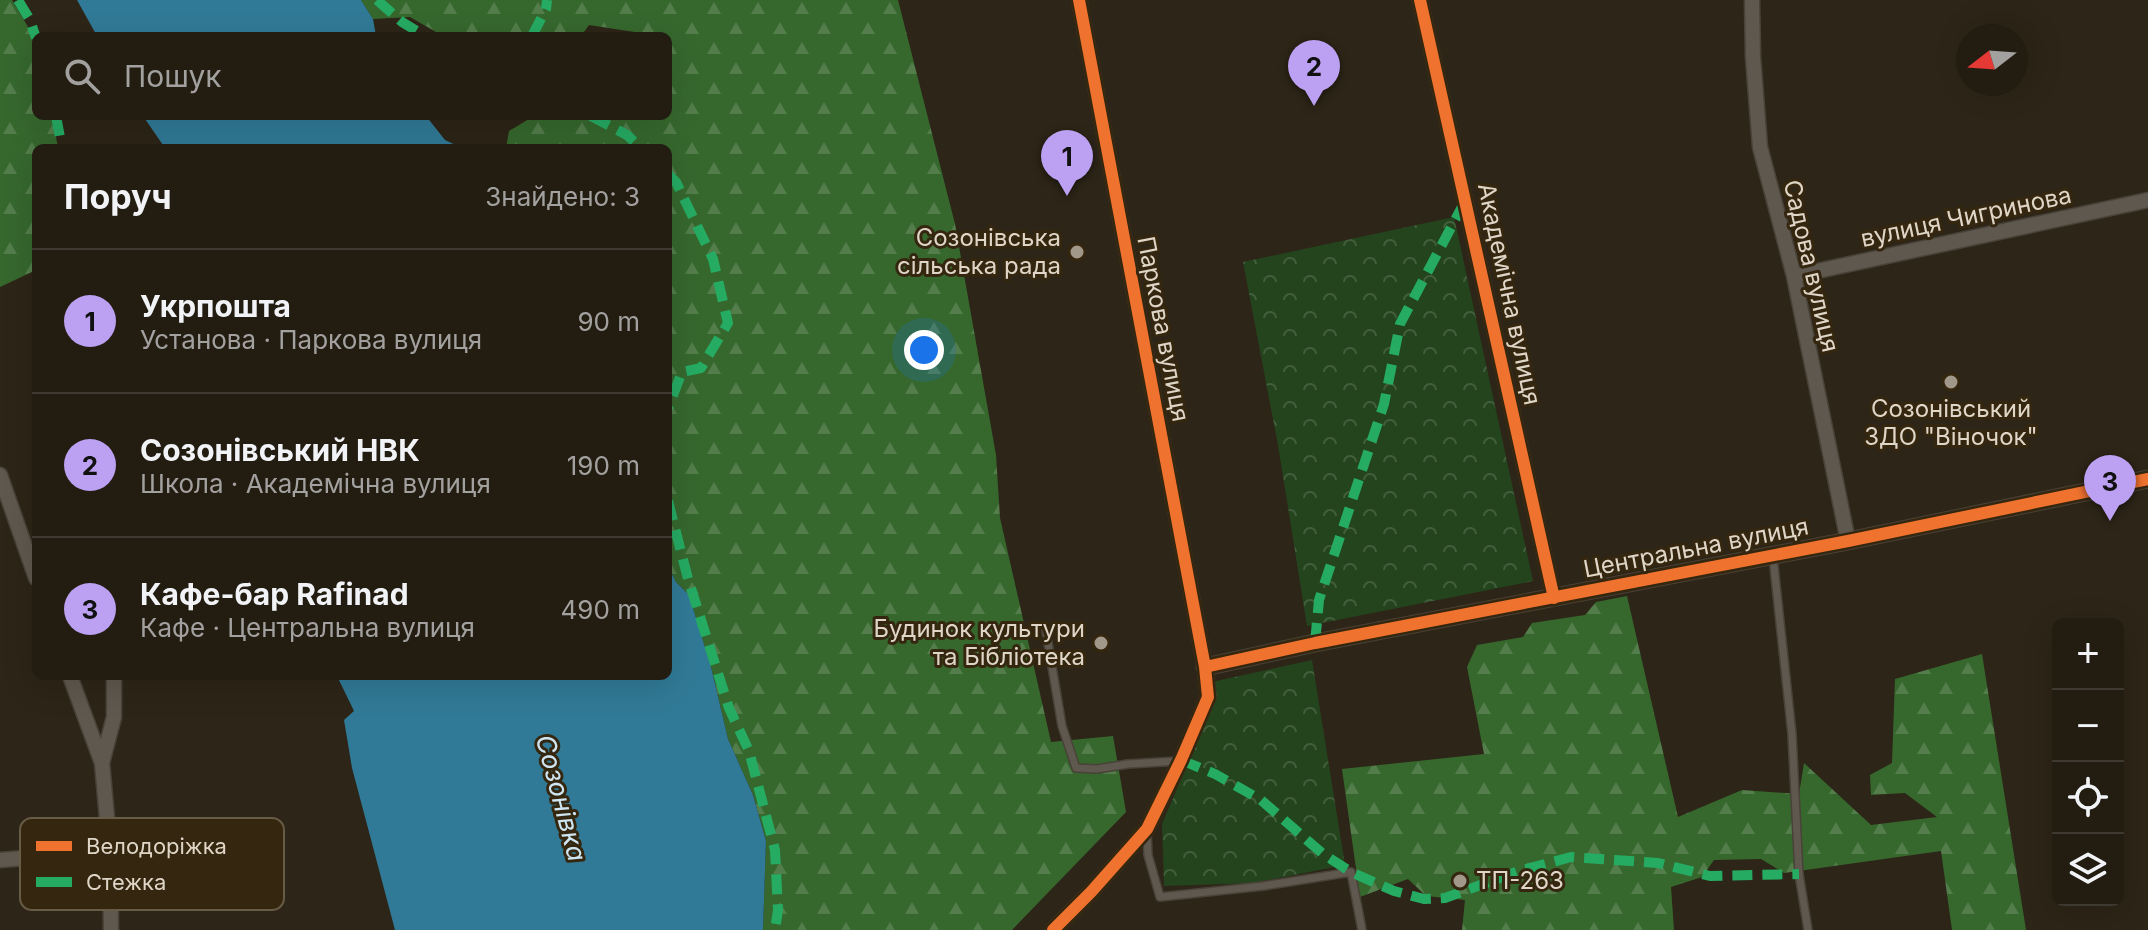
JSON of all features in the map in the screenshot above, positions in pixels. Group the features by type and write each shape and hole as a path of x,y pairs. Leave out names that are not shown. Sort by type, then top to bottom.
{"street":[{"name":"Паркова вулиця","path":"1053,930 1147,829 1208,697 1205,667 1079,0"},
{"name":"Академічна вулиця","path":"1420,0 1554,598"},
{"name":"Садова вулиця","path":"1754,0 1753,57 1760,147 1794,276 1848,541"},
{"name":"вулиця Чигринова","path":"1794,276 2148,200"},
{"path":"0,475 32,567"},
{"name":"Центральна вулиця","path":"1205,667 2148,479"},
{"path":"71,680 102,763 107,818"},
{"path":"102,763 114,717 114,680"},
{"path":"0,860 20,858"},
{"path":"111,910 111,930"}],"lane":[{"path":"1773,555 1792,734 1799,874 1808,930"},
{"path":"1046,631 1062,726 1076,768 1097,769 1181,760"},
{"path":"1147,829 1148,855 1160,897 1263,886 1351,872 1362,930"}],"green space":[{"path":"0,0 12,0 32,39 32,120 53,120 57,144 32,144 32,272 0,287"},
{"path":"361,0 898,0 955,224 996,455 1000,518 1051,742 1113,736 1126,812 1012,930 763,930 766,841 753,795 728,739 711,667 689,595 672,574 672,144 507,144 509,131 527,120 672,120 672,32 635,32 589,25 584,32 436,32 410,17 373,19"},
{"path":"1454,217 1533,581 1307,626 1278,445 1243,262"},
{"path":"1627,596 1678,817 1742,790 1799,794 1804,763 1871,825 1937,817 1905,793 1871,795 1870,775 1892,763 1895,679 1982,654 2026,930 1952,930 1941,851 1784,873 1761,859 1714,860 1702,877 1671,887 1674,930 1462,930 1465,900 1426,896 1408,879 1360,897 1342,769 1484,754 1467,667 1477,645 1523,637 1532,623 1585,615 1596,602"},
{"path":"1312,660 1345,865 1253,883 1164,886 1162,824 1214,702 1212,682"}],"water":[{"path":"77,0 361,0 373,19 375,32 95,32"},
{"path":"146,120 429,120 445,140 454,144 162,144"},
{"name":"Созонівка","path":"672,574 689,595 711,667 728,739 753,795 766,841 763,930 395,930 352,768 344,720 354,711 339,680 672,680"}],"marked path":[{"path":"18,0 34,32"},
{"path":"377,0 418,32"},
{"path":"534,32 546,9 547,0"},
{"path":"57,120 61,144"},
{"path":"599,120 627,135 637,144"},
{"path":"672,178 713,259 728,323 701,368 682,372 672,398"},
{"path":"1315,643 1319,600 1384,404 1400,324 1464,203"},
{"path":"672,517 688,579 729,708 749,751 775,850 778,910 775,930"},
{"path":"1181,760 1215,774 1261,800 1323,854 1351,872 1394,891 1424,899 1445,898 1519,871 1571,857 1658,863 1710,876 1799,874"}],"cycle path":[{"path":"1053,930 1147,829 1208,697 1205,667 1079,0"},
{"path":"1420,0 1554,598"},
{"path":"1205,667 2148,479"}],"place":[{"name":"Созонівський НВК","path":"1314,106"},
{"name":"Укрпошта","path":"1067,196"},
{"name":"Созонівська сільська рада","path":"1077,252"},
{"name":"Созонівський ЗДО \"Віночок\"","path":"1951,382"},
{"name":"Кафе-бар Rafinad","path":"2110,521"},
{"name":"Будинок культури та Бібліотека","path":"1101,643"},
{"name":"ТП-263","path":"1460,881"}]}
